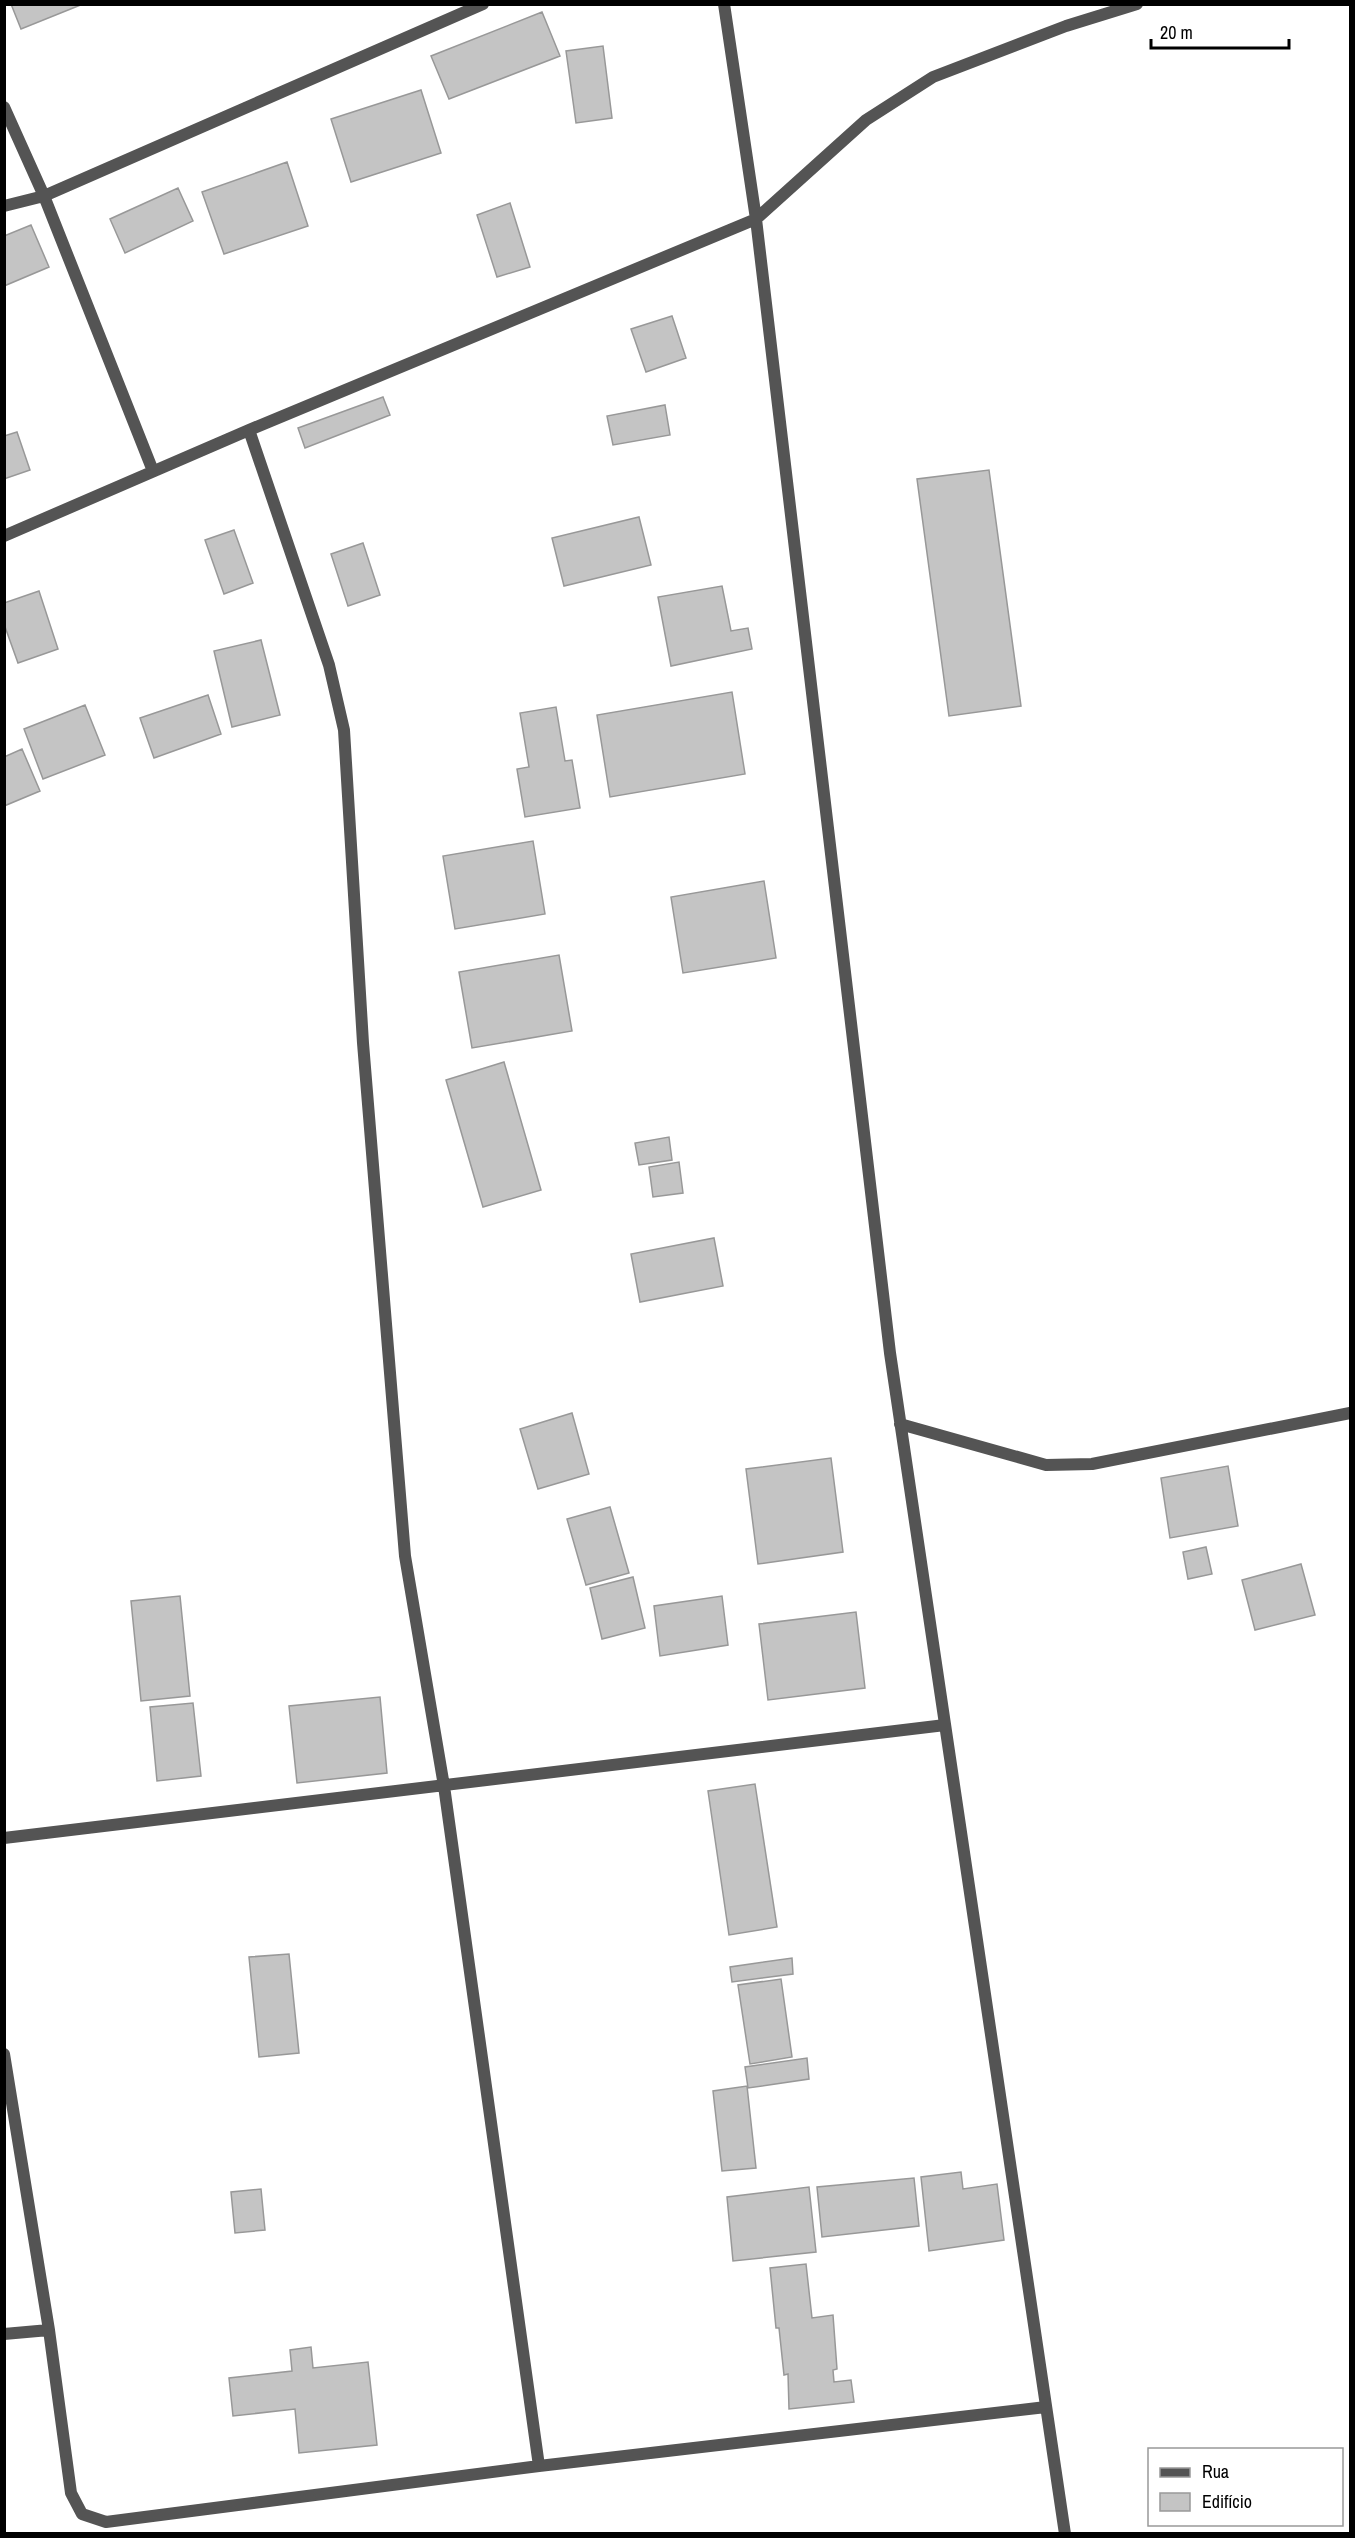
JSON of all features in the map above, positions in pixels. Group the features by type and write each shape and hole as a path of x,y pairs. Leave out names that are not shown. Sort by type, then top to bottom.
{"street":[{"path":"4,206 44,196 483,4"},
{"path":"724,4 756,219 890,1353 1065,2534"},
{"path":"4,536 249,430 756,219 866,120 933,78 1066,26 1137,4"},
{"path":"4,107 44,196 153,471"},
{"path":"249,430 329,665 344,730 363,1043 405,1556 444,1786 539,2466"},
{"path":"900,1424 1046,1465 1092,1464 1350,1413"},
{"path":"4,1838 945,1725"},
{"path":"4,2054 49,2330 71,2493 82,2514 106,2522 539,2466 1046,2407"},
{"path":"4,2334 49,2330"}],"building":[{"path":"11,4 83,4 21,29"},
{"path":"542,12 560,56 449,99 431,56"},
{"path":"603,46 612,118 576,123 566,51"},
{"path":"421,90 441,153 351,182 331,119"},
{"path":"287,162 308,226 224,254 202,192"},
{"path":"178,188 193,221 125,253 110,219"},
{"path":"510,203 530,267 497,277 477,215"},
{"path":"31,225 49,267 4,286 4,236"},
{"path":"672,316 686,358 646,372 631,329"},
{"path":"383,397 390,415 305,448 298,428"},
{"path":"665,405 670,435 613,445 607,416"},
{"path":"17,432 30,470 4,479 4,436"},
{"path":"989,470 1021,706 949,716 917,479"},
{"path":"639,517 651,565 564,586 552,538"},
{"path":"234,530 253,583 224,594 205,540"},
{"path":"363,543 380,595 348,606 331,554"},
{"path":"722,586 731,631 748,628 752,649 671,666 658,597"},
{"path":"39,591 58,649 18,663 4,624 4,603"},
{"path":"261,640 280,715 232,727 214,651"},
{"path":"732,692 745,774 610,797 597,715"},
{"path":"208,695 221,734 154,758 140,718"},
{"path":"85,705 105,755 43,779 24,729"},
{"path":"556,707 565,761 572,760 580,808 525,817 517,769 529,767 520,713"},
{"path":"22,749 40,791 4,806 4,757"},
{"path":"533,841 545,914 455,929 443,856"},
{"path":"764,881 776,958 683,973 671,897"},
{"path":"559,955 572,1031 472,1048 459,972"},
{"path":"504,1062 541,1190 483,1207 446,1080"},
{"path":"669,1137 672,1160 639,1165 635,1143"},
{"path":"679,1162 683,1193 653,1197 649,1167"},
{"path":"714,1238 723,1286 640,1302 631,1254"},
{"path":"572,1413 589,1474 538,1489 520,1429"},
{"path":"831,1458 843,1552 758,1564 746,1469"},
{"path":"1228,1466 1238,1526 1170,1538 1161,1478"},
{"path":"610,1507 629,1573 586,1585 567,1519"},
{"path":"1206,1547 1212,1574 1188,1579 1183,1552"},
{"path":"1301,1564 1315,1615 1255,1630 1242,1580"},
{"path":"633,1577 645,1628 602,1639 590,1588"},
{"path":"180,1596 190,1696 141,1701 131,1601"},
{"path":"722,1596 728,1645 660,1656 654,1606"},
{"path":"856,1612 865,1688 768,1700 759,1624"},
{"path":"380,1697 387,1773 297,1783 289,1706"},
{"path":"193,1703 201,1776 157,1781 150,1707"},
{"path":"755,1784 777,1927 729,1935 708,1791"},
{"path":"289,1954 299,2053 259,2057 249,1957"},
{"path":"792,1958 793,1974 732,1982 730,1967"},
{"path":"781,1979 792,2057 750,2064 738,1985"},
{"path":"807,2058 809,2079 748,2088 745,2067"},
{"path":"747,2086 756,2168 722,2171 713,2091"},
{"path":"961,2172 963,2189 997,2184 1004,2240 929,2251 921,2177"},
{"path":"914,2178 919,2226 822,2237 817,2187"},
{"path":"809,2187 816,2252 733,2261 727,2197"},
{"path":"261,2189 265,2230 235,2233 231,2192"},
{"path":"806,2264 812,2318 833,2315 837,2369 833,2370 834,2382 851,2380 854,2402 789,2409 788,2374 784,2375 779,2328 776,2328 770,2268"},
{"path":"311,2347 313,2368 368,2362 377,2445 299,2453 295,2409 233,2416 229,2378 292,2371 290,2350"}]}
